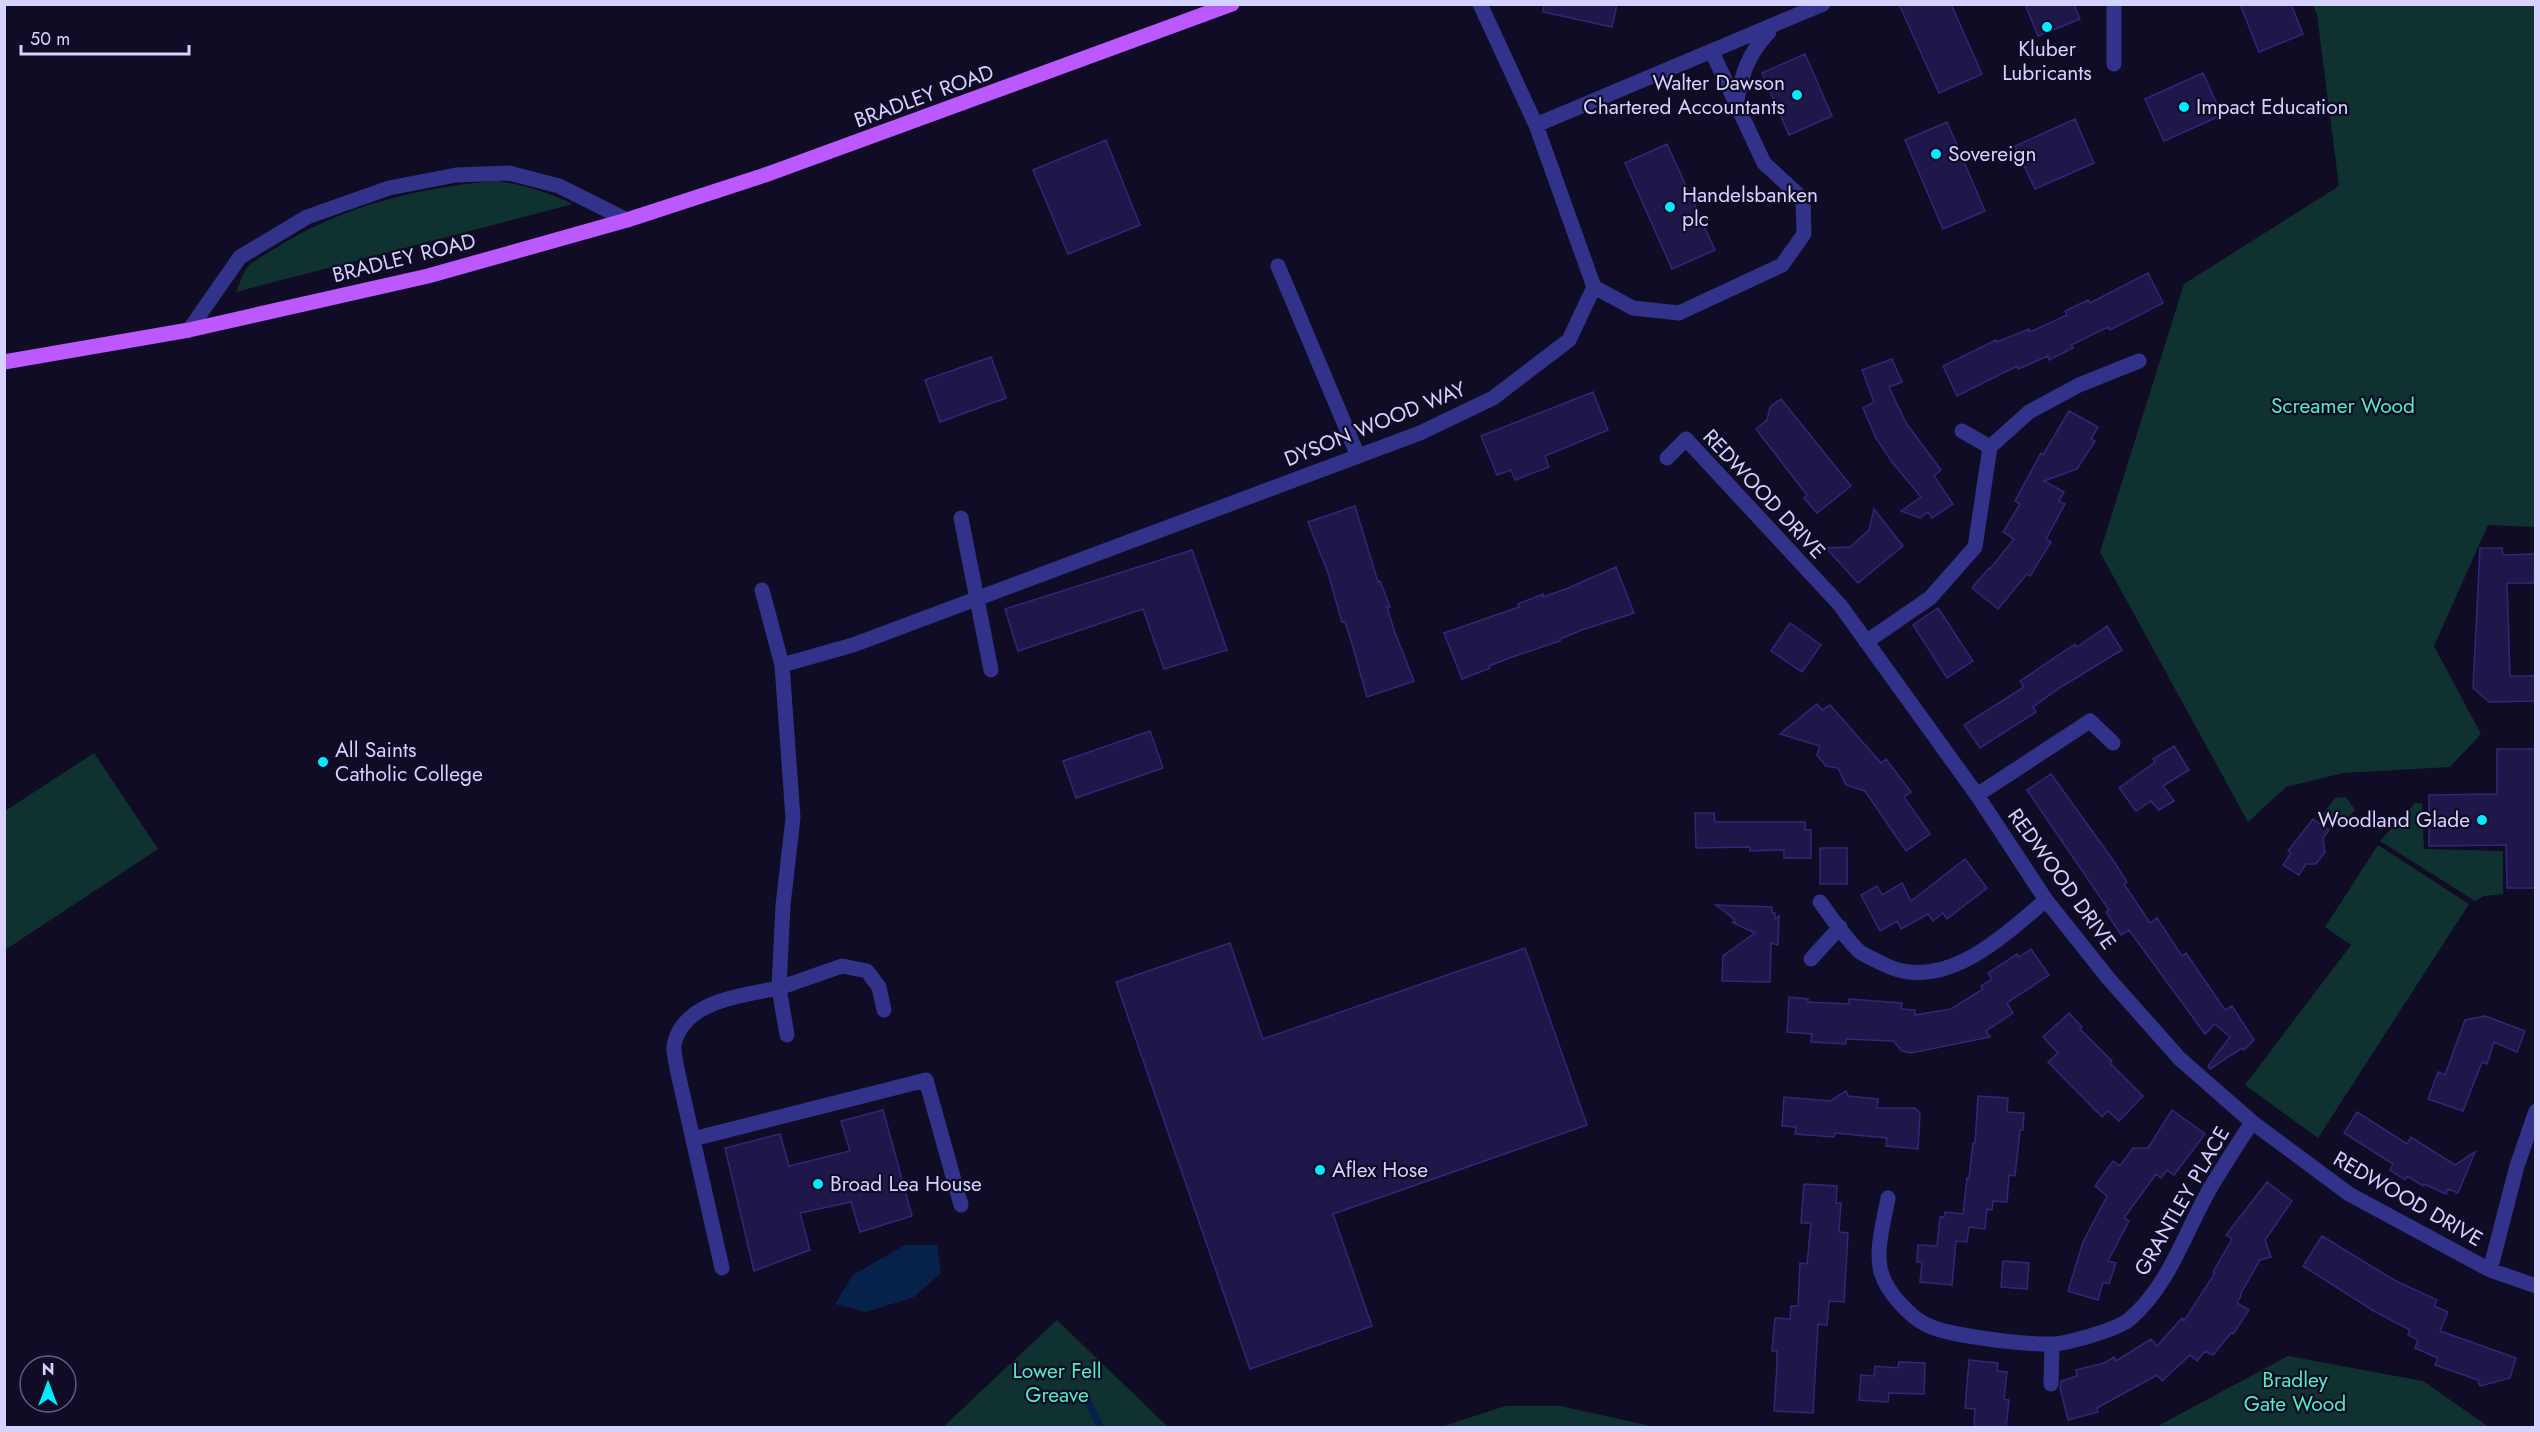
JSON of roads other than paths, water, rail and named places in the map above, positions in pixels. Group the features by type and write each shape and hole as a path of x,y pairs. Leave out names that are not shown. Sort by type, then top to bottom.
{"main road":[{"name":"BRADLEY ROAD","path":"4,362 189,330 428,276 627,220 768,174 1232,4"}],"street":[{"path":"1480,4 1536,125 1594,287 1633,308 1679,313 1782,265 1804,234 1803,199 1764,163 1712,52"},
{"path":"1536,125 1823,4"},
{"path":"2114,4 2114,64"},
{"path":"1736,105 1743,71 1755,46 1775,25"},
{"path":"189,330 240,257 307,217 389,188 456,175 509,173 559,186 627,220"},
{"path":"1278,266 1358,456"},
{"name":"DYSON WOOD WAY","path":"782,665 853,645 1420,433 1493,398 1569,340 1594,287"},
{"path":"1866,642 1930,598 1975,547 1990,447 2030,412 2079,385 2139,362"},
{"path":"1962,431 1990,447"},
{"name":"REDWOOD DRIVE","path":"1667,458 1686,439 1840,605 1977,795 2046,900 2108,978 2180,1059 2252,1122 2349,1194 2490,1270 2535,1286"},
{"path":"961,518 991,670"},
{"path":"762,590 782,665 793,819 783,905 779,988 787,1035"},
{"path":"1977,795 2090,721 2114,742"},
{"path":"1820,902 1861,952 1888,967 1911,973 1938,971 1961,963 1999,939 2046,900"},
{"path":"1811,959 1840,927"},
{"path":"722,1268 677,1069 674,1042 691,1015 728,999 779,988 842,966 867,971 879,987 884,1010"},
{"path":"693,1139 926,1080 961,1205"},
{"path":"2490,1270 2517,1166 2535,1111"},
{"name":"GRANTLEY PLACE","path":"1888,1198 1880,1249 1881,1274 1890,1290 1918,1320 1946,1331 2052,1344 2085,1337 2128,1321 2146,1303 2164,1278 2209,1191 2252,1122"},
{"path":"2051,1384 2052,1344"}],"water":[{"path":"905,1245 937,1245 941,1273 914,1297 866,1312 835,1304 853,1275"}],"waterway":[{"path":"1088,1402 1101,1428"}],"place":[{"name":"Kluber Lubricants","path":"2047,27"},
{"name":"Walter Dawson Chartered Accountants","path":"1797,95"},
{"name":"Impact Education","path":"2184,107"},
{"name":"Sovereign","path":"1936,154"},
{"name":"Handelsbanken plc","path":"1670,207"},
{"name":"All Saints Catholic College","path":"323,762"},
{"name":"Woodland Glade","path":"2482,820"},
{"name":"Aflex Hose","path":"1320,1170"},
{"name":"Broad Lea House","path":"818,1184"}],"park label":[{"name":"Screamer Wood","path":"2343,406"},
{"name":"Lower Fell Greave","path":"1057,1383"},
{"name":"Bradley Gate Wood","path":"2295,1392"}]}
